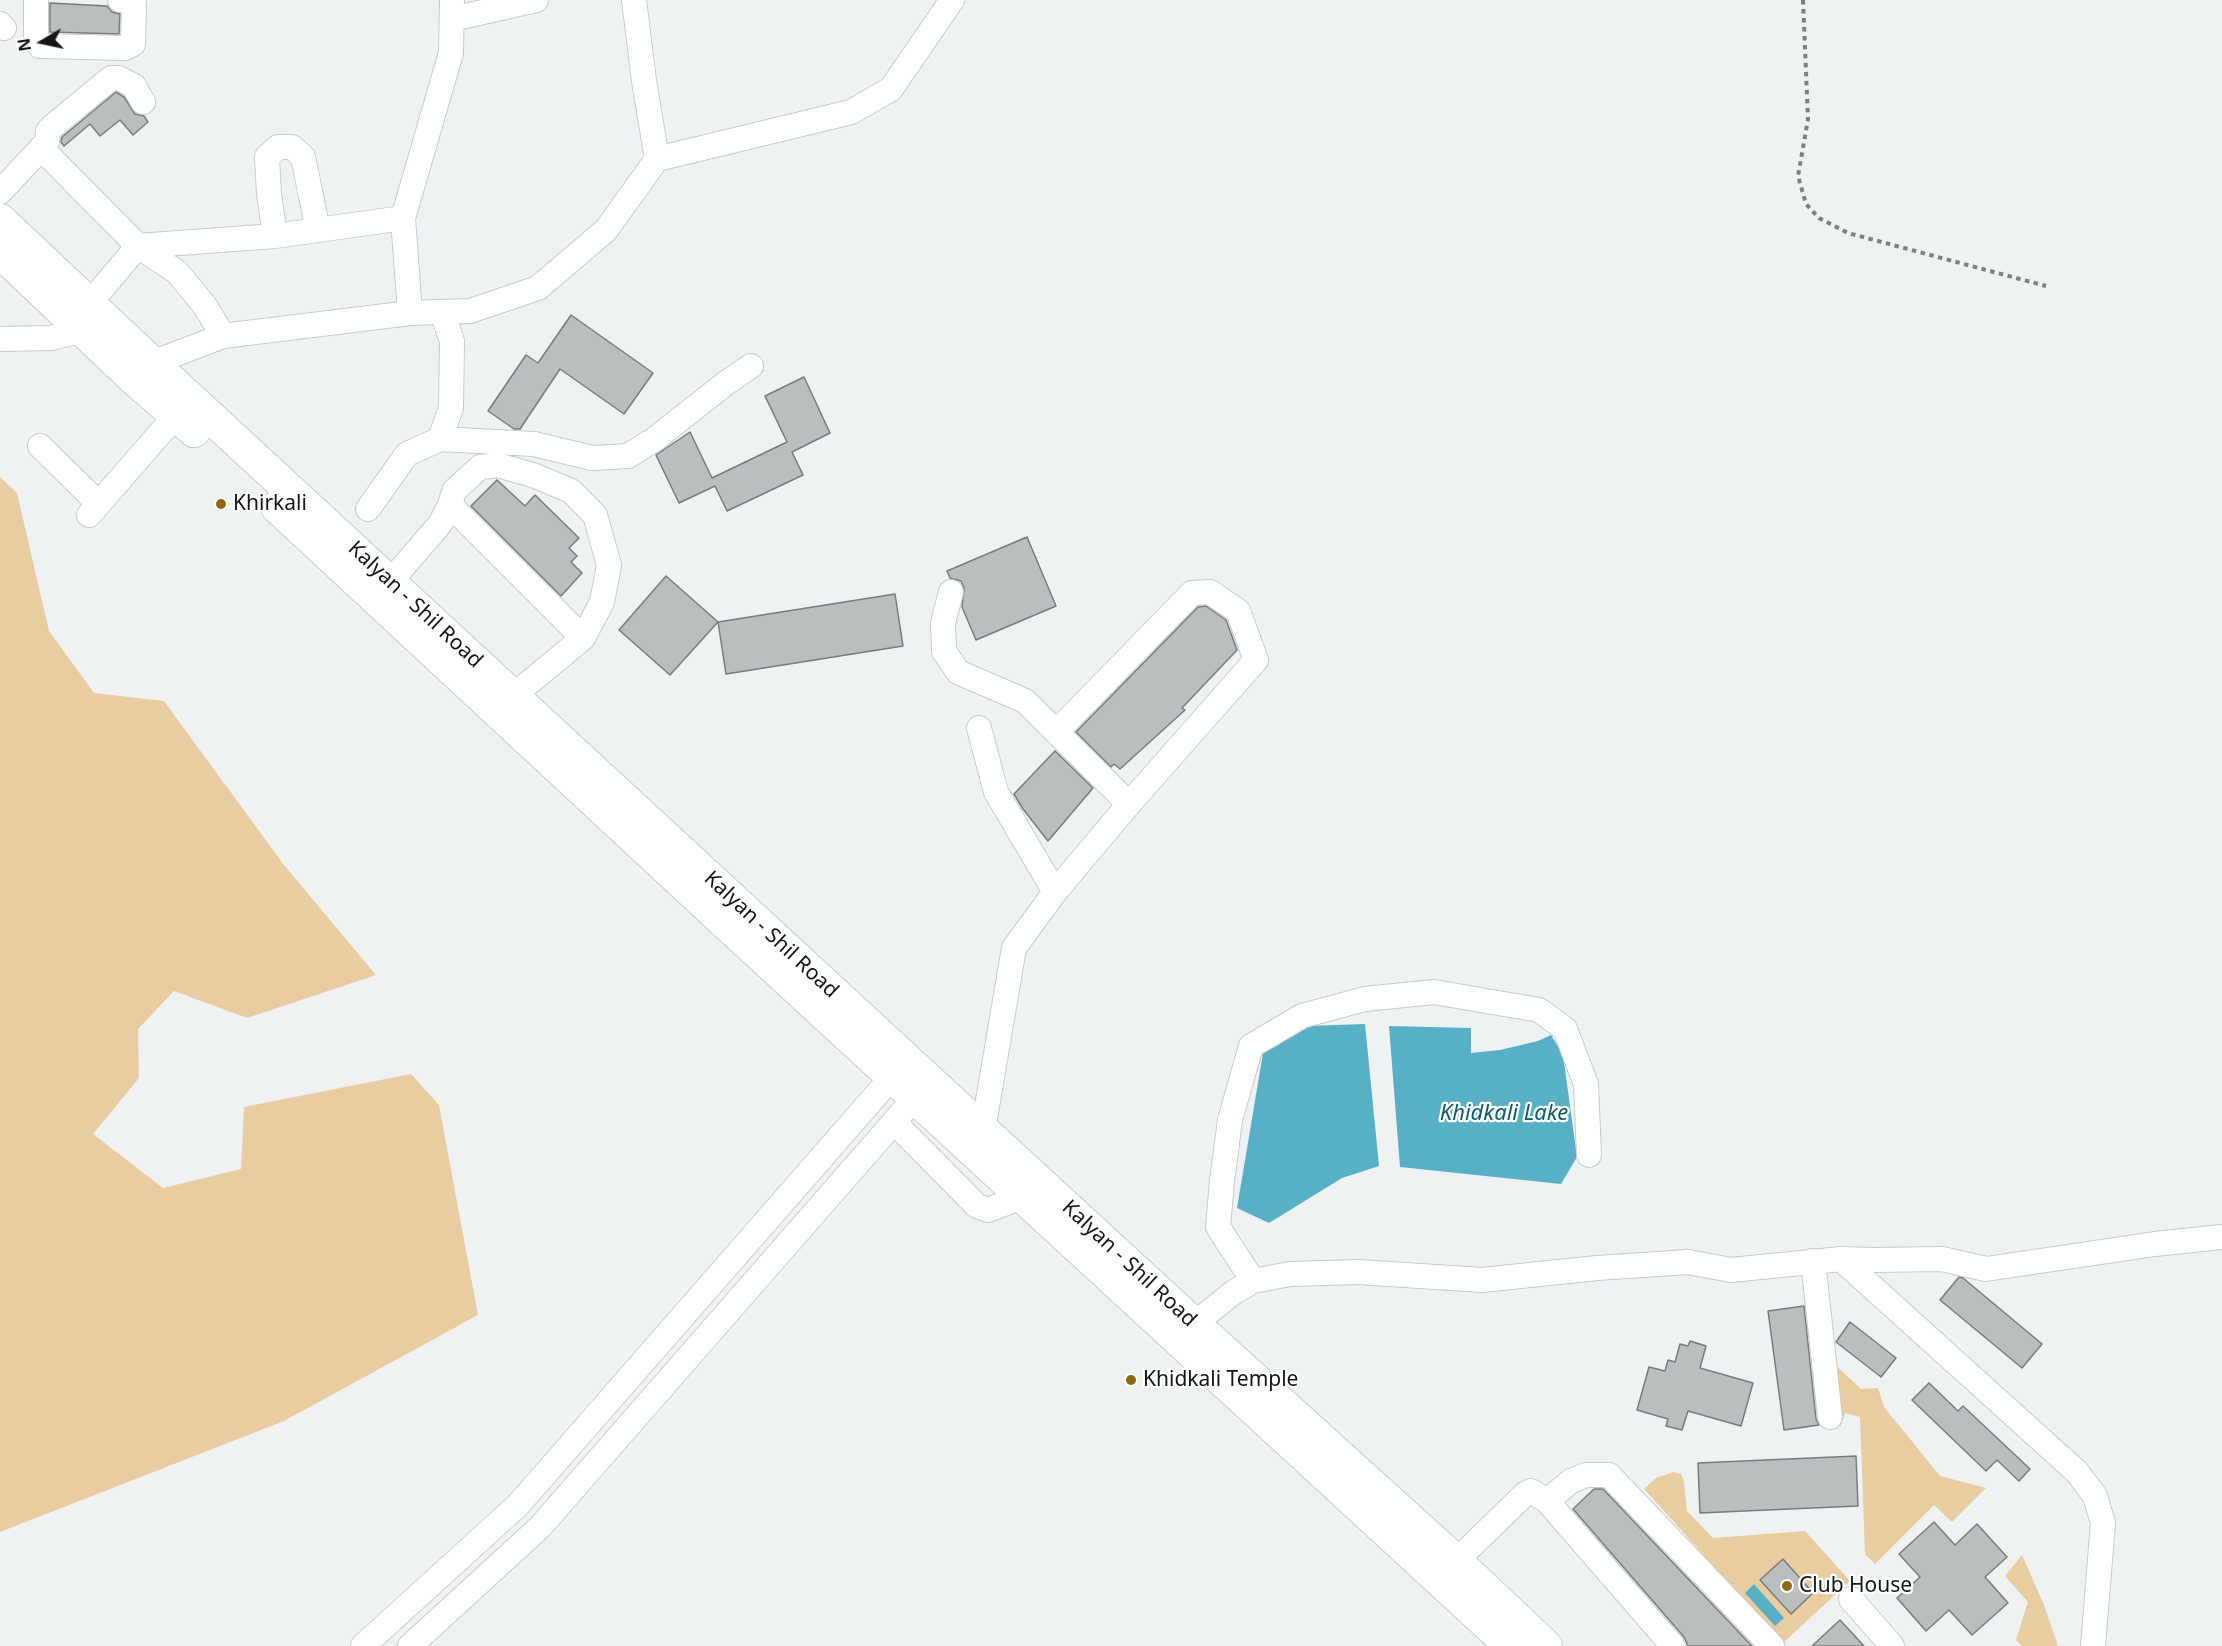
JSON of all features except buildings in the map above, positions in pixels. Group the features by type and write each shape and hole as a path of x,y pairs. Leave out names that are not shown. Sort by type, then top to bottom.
{"main road":[{"name":"Kalyan - Shil Road","path":"0,220 86,317 144,372 390,582 983,1130 1186,1333 1511,1646"},
{"name":"Kalyan - Shil Road","path":"0,252 86,317"},
{"name":"Kalyan - Shil Road","path":"144,372 177,414 1022,1197 1456,1561 1546,1646"}],"street":[{"path":"36,0 36,39 40,46 125,48 133,44 134,5 130,1 120,0"},
{"path":"411,313 403,218 451,53 452,10 536,0"},
{"path":"634,0 657,159"},
{"path":"144,372 223,336 411,313 470,311 538,288 606,230 657,159 851,112 891,89 952,0"},
{"path":"0,192 47,142 48,131 111,78 119,78 134,86 143,102"},
{"path":"274,236 268,194 267,157 278,147 292,147 303,157 318,230"},
{"path":"41,148 138,246 177,272 205,306 223,336"},
{"path":"0,339 51,338 86,317 138,246 274,236 403,218"},
{"path":"440,439 451,408 452,341 442,312"},
{"path":"368,509 407,454 440,439 534,444 592,458 628,456 655,439 751,366"},
{"path":"40,446 94,510 177,414"},
{"path":"390,582 440,524 450,505 454,490 480,467 497,465 533,475 571,491 595,515 609,565 602,602 583,638 513,696"},
{"path":"450,505 583,638"},
{"path":"951,592 943,622 944,651 958,672 1024,701 1129,804"},
{"path":"983,1130 1014,948 1055,892 1256,660 1238,611 1210,592 1192,592 1066,722"},
{"path":"978,728 996,792 1055,892"},
{"path":"1252,1281 1218,1227 1230,1120 1251,1046 1302,1016 1365,999 1434,992 1539,1010 1565,1029 1586,1084 1589,1155"},
{"path":"363,1646 518,1505 892,1077"},
{"path":"410,1646 540,1527 915,1098"},
{"path":"894,1122 977,1206 988,1210 1022,1197"},
{"path":"1186,1333 1234,1292 1252,1281 1290,1274 1359,1272 1482,1280 1597,1268 1688,1262 1731,1270 1841,1258 1942,1259 1986,1269 2155,1244 2222,1237"},
{"path":"1841,1258 2077,1472 2095,1496 2103,1523 2092,1646"},
{"path":"1813,1260 1830,1417"},
{"path":"1547,1501 1571,1481 1586,1475 1609,1475 1772,1646"},
{"path":"1456,1561 1525,1494 1531,1491 1547,1501 1673,1646"},
{"path":"518,1505 540,1527"},
{"path":"1851,1599 1892,1646"}],"path":[{"path":"1803,0 1808,119 1798,176 1806,204 1819,218 1848,233 2046,286"}],"shaded area":[{"path":"0,477 17,493 49,631 94,693 164,701 284,865 376,975 247,1018 174,991 138,1029 139,1078 93,1134 163,1188 241,1169 244,1107 411,1074 439,1105 478,1315 284,1421 0,1532"},
{"path":"1830,1360 1861,1389 1878,1388 1884,1407 1940,1476 1986,1488 1952,1522 1934,1505 1875,1564 1865,1554 1860,1417 1845,1413 1840,1428"},
{"path":"1673,1472 1681,1474 1684,1481 1687,1511 1713,1538 1805,1531 1850,1581 1783,1643 1644,1489 1656,1478"},
{"path":"2022,1555 2044,1605 2058,1646 2022,1646 2016,1640 2028,1602 2005,1576"}],"water":[{"path":"1365,1024 1379,1166 1342,1178 1269,1223 1237,1208 1263,1053 1307,1026"},
{"name":"Khidkali Lake","path":"1389,1026 1471,1028 1471,1053 1500,1050 1538,1041 1551,1035 1563,1055 1577,1157 1561,1184 1400,1167"},
{"path":"1754,1584 1784,1618 1775,1626 1745,1593"}],"place":[{"name":"Khirkali","path":"221,504"},
{"name":"Khidkali Temple","path":"1131,1380"},
{"name":"Club House","path":"1787,1586"}]}
